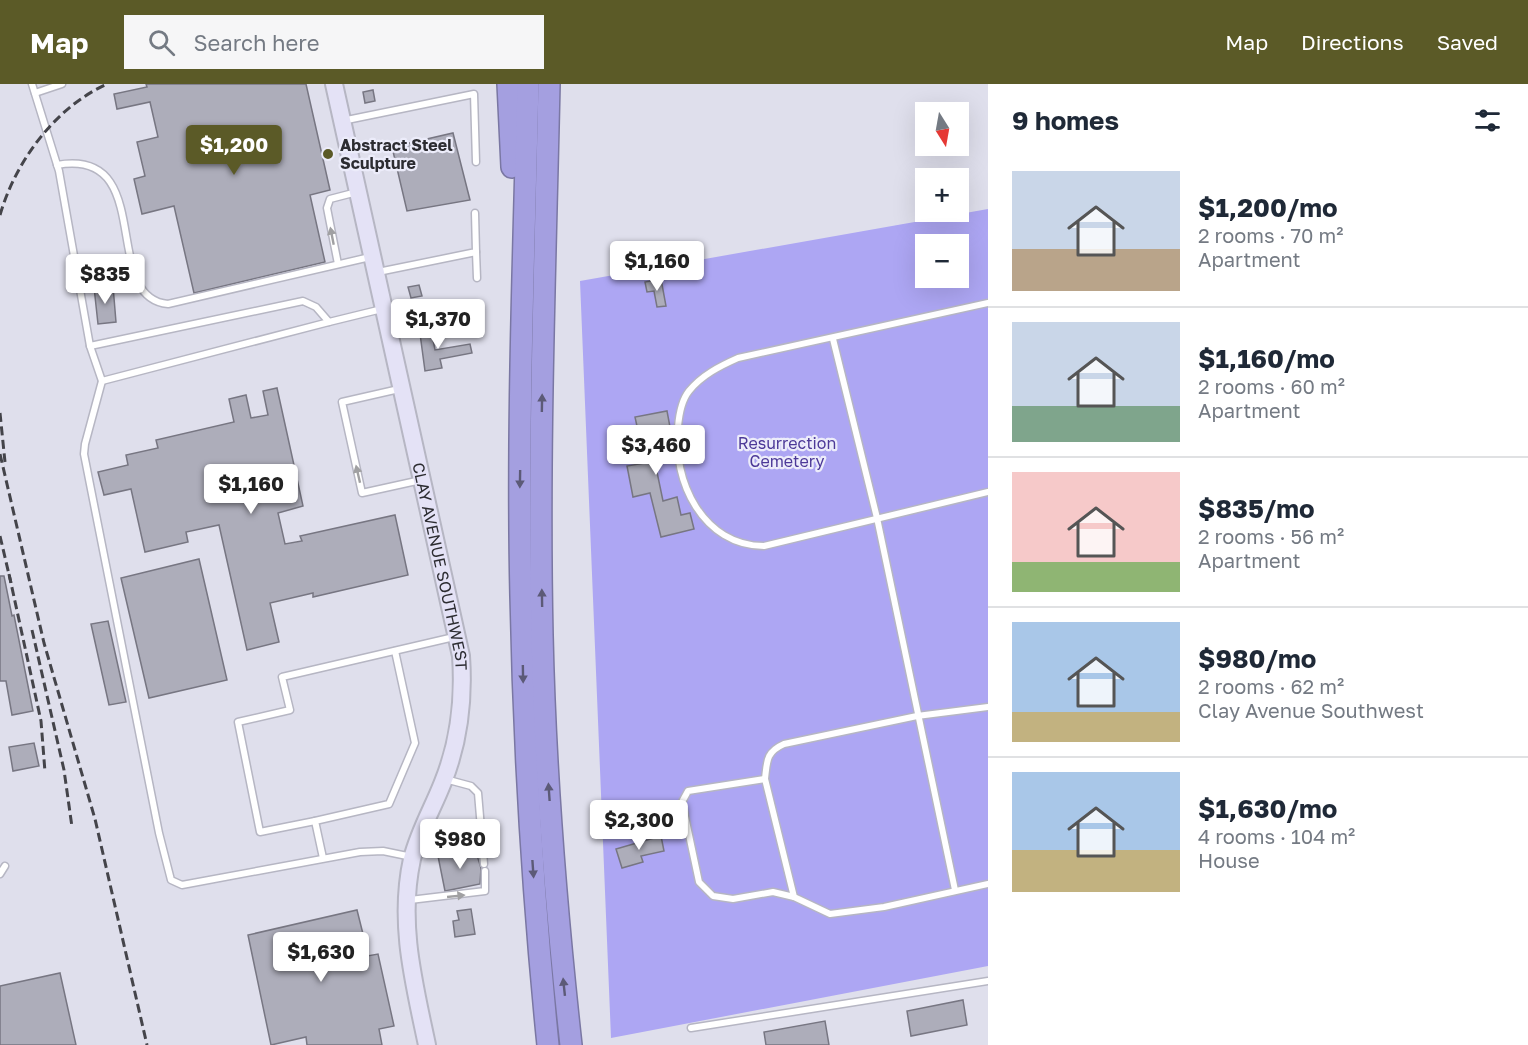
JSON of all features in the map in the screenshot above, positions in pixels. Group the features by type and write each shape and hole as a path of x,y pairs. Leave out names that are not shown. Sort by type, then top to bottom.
{"highway":[{"path":"508,84 521,400 524,706 532,855 548,1045"},
{"path":"521,400 528,84"},
{"path":"549,84 541,530 544,693 556,904 571,1045"},
{"path":"543,321 556,221 562,84"}],"street":[{"name":"CLAY AVENUE SOUTHWEST","path":"334,84 372,265 458,636 462,675 462,703 454,750 419,837 413,857 406,900 409,955 427,1045"}],"lane":[{"path":"32,84 57,165 90,346 102,381 84,454 159,833 171,880 182,885 323,858 383,851 413,857"},
{"path":"35,93 62,84"},
{"path":"342,121 474,94 476,162"},
{"path":"57,165 70,163 89,165 103,172 109,180 114,188 139,286 156,303 168,304 338,264 372,265 476,252"},
{"path":"338,264 327,208 330,199 357,192"},
{"path":"475,213 477,278"},
{"path":"90,346 303,301 316,307 329,322"},
{"path":"988,303 833,339 738,357 717,367 687,393 680,414 676,440 678,464 688,493 700,516 746,546 764,546 988,492"},
{"path":"102,381 382,309"},
{"path":"833,339 877,518 917,716 956,890"},
{"path":"400,389 342,402 362,493 421,480"},
{"path":"395,651 415,743 389,804 260,832 238,722 290,710 282,677 458,636"},
{"path":"794,897 765,779 766,759 771,750 783,744 917,716 988,706"},
{"path":"444,779 471,786 478,793 484,864"},
{"path":"765,779 688,791 682,802 699,882 712,896 733,899 773,892 794,897 830,914 884,906 988,884"},
{"path":"315,821 323,858"},
{"path":"419,837 481,830"},
{"path":"0,874 5,866"},
{"path":"406,900 484,891 485,872"},
{"path":"691,1028 988,981"}],"green space":[{"name":"Resurrection Cemetery","path":"988,209 988,966 611,1038 580,281 915,222 969,222 969,212"}],"building":[{"path":"146,84 306,84 330,190 310,195 325,262 194,293 174,206 142,214 134,179 145,176 137,142 158,137 150,102 117,109 114,94 147,87"},
{"path":"373,90 375,101 365,103 363,92"},
{"path":"453,133 470,200 407,211 392,147"},
{"path":"661,279 666,306 657,307 654,291 647,292 645,282"},
{"path":"419,285 422,296 411,298 408,287"},
{"path":"113,286 116,322 98,324 94,287"},
{"path":"430,324 435,350 470,344 472,353 440,359 442,368 425,371 419,326"},
{"path":"277,388 303,506 278,513 285,544 302,541 300,536 395,515 408,575 313,597 313,593 270,603 279,642 247,650 219,525 186,532 188,542 145,552 131,489 104,495 98,472 128,465 126,455 158,448 156,440 234,422 229,399 246,395 251,418 268,415 263,391"},
{"path":"667,411 670,427 661,429 665,446 652,448 663,501 677,497 681,515 690,513 694,529 661,537 650,493 633,497 627,466 645,463 635,417"},
{"path":"199,559 227,680 149,698 121,578"},
{"path":"0,576 4,576 12,616 14,615 33,711 12,715 6,681 0,681"},
{"path":"108,621 126,702 109,705 91,624"},
{"path":"34,743 39,766 13,771 9,747"},
{"path":"661,836 664,851 641,856 643,862 622,868 616,849"},
{"path":"475,849 481,868 480,884 445,891 438,856"},
{"path":"471,909 475,934 455,937 453,921 459,920 457,911"},
{"path":"357,910 364,938 358,939 362,957 378,954 394,1026 379,1029 382,1045 307,1045 306,1037 271,1045 248,935"},
{"path":"60,973 76,1045 0,1045 0,986"},
{"path":"963,1000 967,1025 911,1036 907,1011"},
{"path":"825,1021 829,1045 766,1045 764,1032"}],"railway":[{"path":"0,215 16,175 40,138 71,106 107,84"},
{"path":"0,413 5,462"},
{"path":"0,454 44,643 95,819 147,1045"},
{"path":"0,536 11,583"},
{"path":"9,574 41,721 45,772"},
{"path":"32,630 64,770 72,827"}],"place":[{"name":"Abstract Steel Sculpture","path":"328,154"}]}
